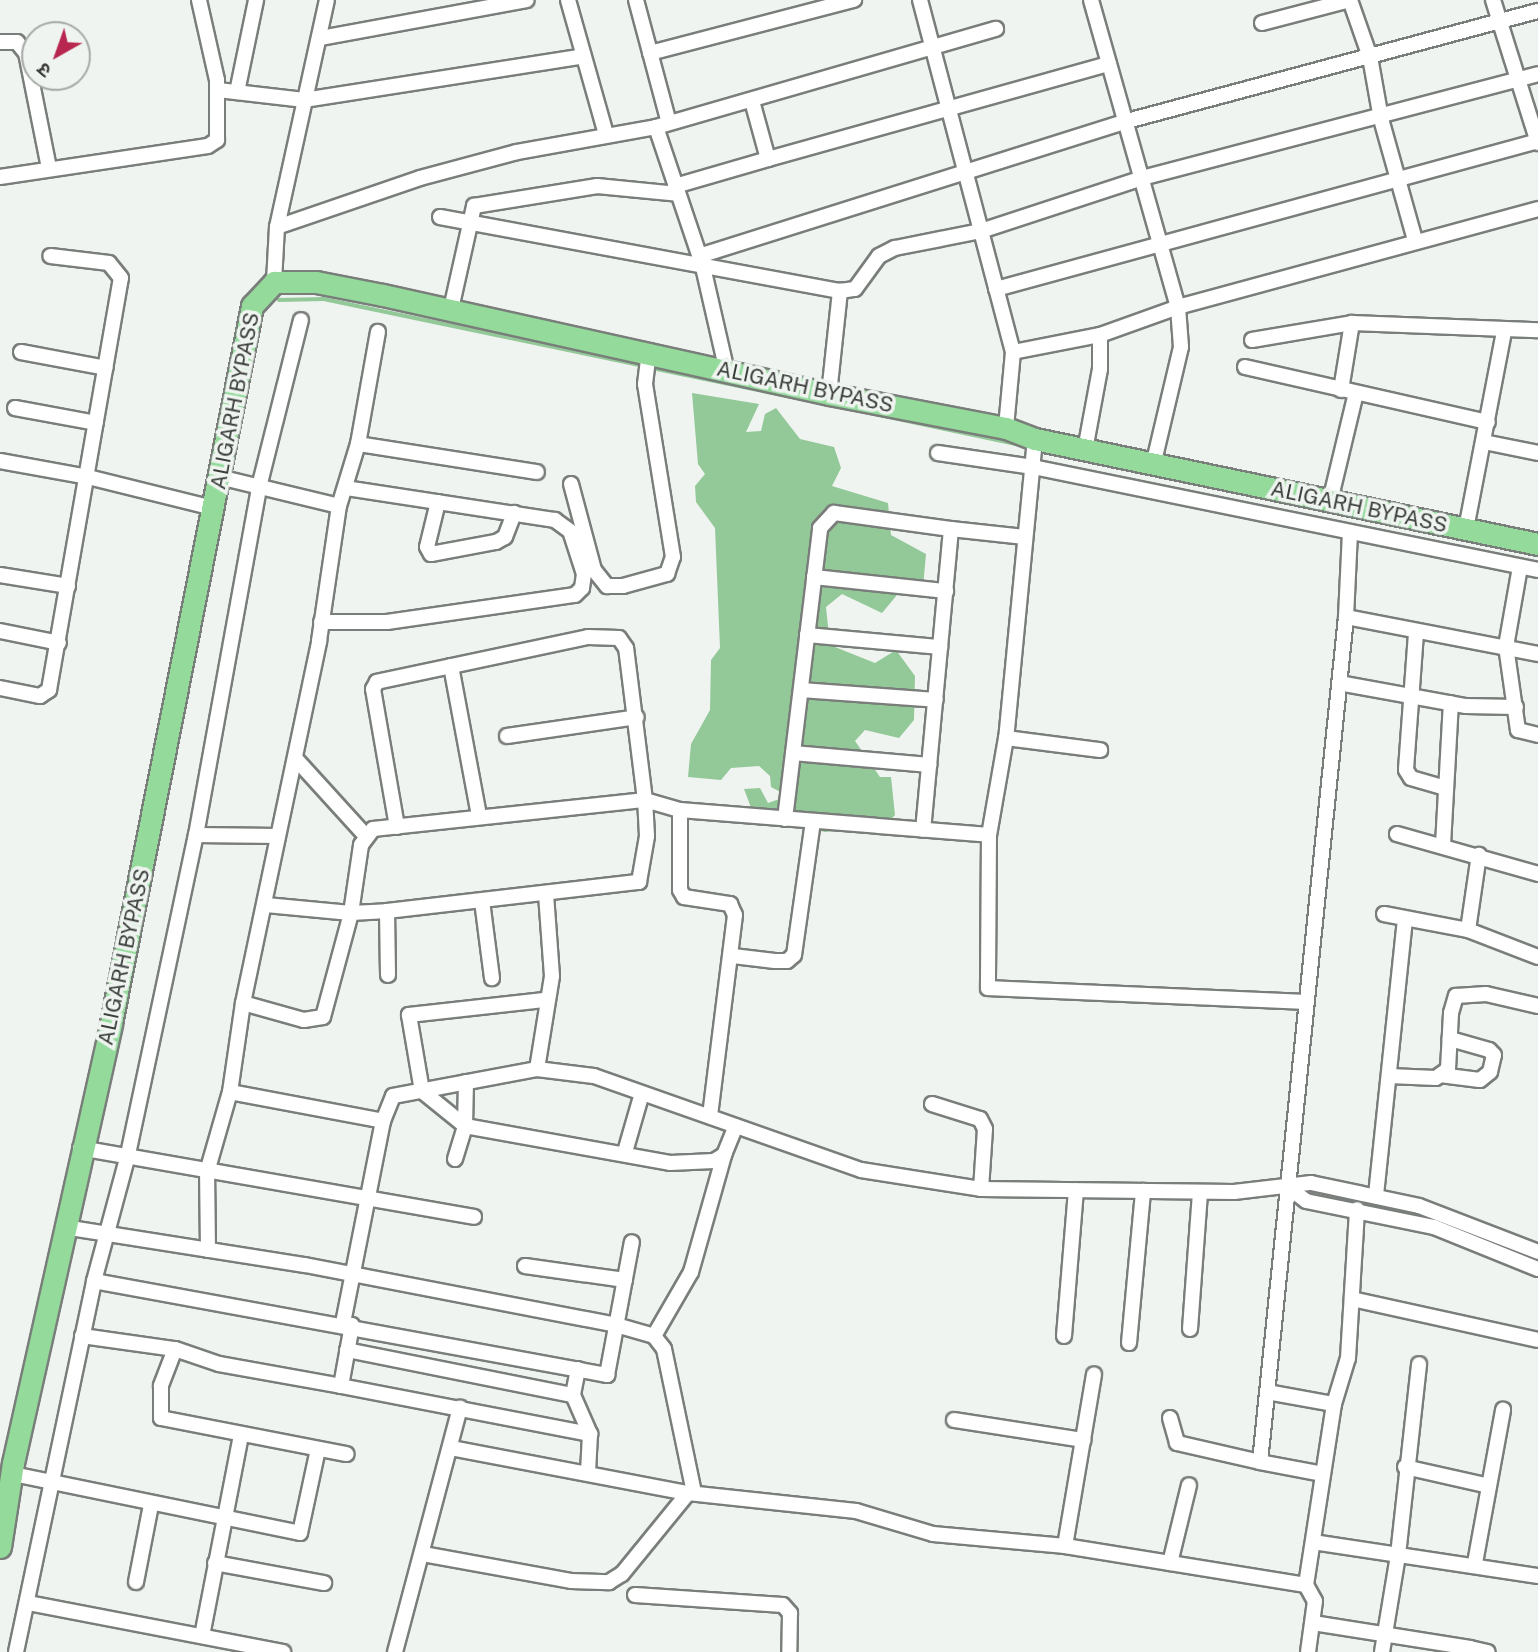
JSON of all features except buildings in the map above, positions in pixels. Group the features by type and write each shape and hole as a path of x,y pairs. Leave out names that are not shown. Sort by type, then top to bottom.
{"highway":[{"name":"ALIGARH BYPASS","path":"0,1547 13,1468 71,1228 214,508 239,481 251,306 274,282 316,282 451,309 829,394 1006,428 1034,452 1085,450 1154,461 1538,544"}],"street":[{"path":"0,177 214,143 220,136 218,89 200,0"},
{"path":"237,92 256,0"},
{"path":"274,282 277,228 327,0"},
{"path":"432,16 436,0"},
{"path":"320,38 527,0"},
{"path":"568,0 606,134"},
{"path":"636,0 650,53 676,190 701,262 727,372"},
{"path":"650,53 854,0"},
{"path":"920,0 931,50 1013,352 1006,428"},
{"path":"1091,0 1178,307 1181,347 1154,461"},
{"path":"1262,23 1350,0 1370,57 1381,119 1415,240"},
{"path":"996,289 1538,142 1493,0"},
{"path":"701,262 964,170 1127,121 1538,11"},
{"path":"277,228 420,178 606,134 663,125 931,50 996,29"},
{"path":"0,42 17,42 26,53 49,168"},
{"path":"218,89 304,100 584,56"},
{"path":"451,309 468,222 474,206 597,186 676,190 768,159 1109,64"},
{"path":"440,217 701,262 840,291 855,289 879,256 895,248 981,231 1142,178 1381,119 1538,74"},
{"path":"752,101 768,159"},
{"path":"1013,352 1100,335 1178,307 1415,240 1538,209"},
{"path":"0,688 40,696 47,693 60,643 121,278 109,263 50,256"},
{"path":"829,394 840,291"},
{"path":"16,1652 28,1604 49,1481 196,835 239,481 301,320"},
{"path":"1330,501 1349,392 1353,323"},
{"path":"1252,340 1353,323 1504,332 1538,330"},
{"path":"208,1250 207,1172 230,1092 243,1003 266,905 321,622 339,506 358,444 378,332"},
{"path":"1466,530 1504,332"},
{"path":"1085,450 1100,369 1100,335"},
{"path":"21,352 106,368"},
{"path":"571,484 594,570 607,586 667,574 673,557 645,373 648,354"},
{"path":"1245,367 1488,422"},
{"path":"15,408 96,423"},
{"path":"1484,442 1538,453"},
{"path":"358,444 537,472"},
{"path":"1034,452 1006,737 989,835 988,988 1306,1002"},
{"path":"938,453 1034,452 1350,533 1538,570"},
{"path":"0,461 88,477 214,508"},
{"path":"239,481 339,506"},
{"path":"321,622 387,622 575,595 582,588 584,574 570,531 555,520 345,488"},
{"path":"438,502 426,547 431,554 496,542 505,537 514,513"},
{"path":"785,819 820,528 834,513 1025,537"},
{"path":"923,830 951,529"},
{"path":"1260,1462 1346,617 1350,533"},
{"path":"1520,567 1506,646 1518,730 1538,735"},
{"path":"0,575 68,586"},
{"path":"814,577 946,591"},
{"path":"1346,617 1538,654"},
{"path":"0,631 60,643"},
{"path":"1416,632 1409,695 1406,770 1411,778 1446,788"},
{"path":"807,635 940,647"},
{"path":"266,905 351,913 387,911 546,895 639,881 647,836 645,800 637,717 626,648 619,638 588,637 384,678 373,689 397,827"},
{"path":"451,666 479,815"},
{"path":"1339,683 1451,703 1516,707"},
{"path":"801,690 936,700"},
{"path":"1443,845 1451,703"},
{"path":"507,736 637,717"},
{"path":"1006,737 1100,750"},
{"path":"793,753 929,765"},
{"path":"295,758 342,815 365,835"},
{"path":"243,1003 304,1020 323,1017 351,913 365,835 373,829 479,815 645,800 680,810 989,835"},
{"path":"680,810 680,890 684,897 730,904 735,915 733,956 710,1116"},
{"path":"733,956 787,961 794,955 813,822"},
{"path":"1397,834 1479,855 1538,874"},
{"path":"196,835 278,835"},
{"path":"1468,930 1479,855"},
{"path":"537,1069 544,1000 552,976 546,895"},
{"path":"482,901 492,978"},
{"path":"387,911 388,975"},
{"path":"1384,914 1468,930 1538,957"},
{"path":"1376,1195 1405,920"},
{"path":"1389,1076 1436,1078 1448,1069 1456,996 1486,994 1538,1006"},
{"path":"544,1000 409,1015 422,1091 465,1126 698,1164 724,1156"},
{"path":"1440,1074 1480,1080 1490,1072 1494,1055 1489,1049 1450,1039"},
{"path":"341,1386 353,1275 383,1121 393,1096 537,1069 594,1076 861,1170 981,1189 1200,1192 1289,1188 1311,1183 1419,1206 1538,1252"},
{"path":"454,1159 465,1126 466,1083"},
{"path":"230,1092 383,1121"},
{"path":"625,1152 642,1093"},
{"path":"932,1104 980,1119 985,1129 981,1189"},
{"path":"654,1336 691,1272 724,1156 736,1126"},
{"path":"87,1149 123,1158 474,1217"},
{"path":"1289,1188 1306,1201 1357,1209 1434,1227 1538,1269"},
{"path":"1064,1336 1076,1190"},
{"path":"1129,1343 1143,1191"},
{"path":"1190,1329 1200,1192"},
{"path":"1308,1652 1315,1601 1306,1585 1334,1404 1348,1358 1357,1209"},
{"path":"71,1228 353,1275 616,1325 654,1336 664,1349 691,1493"},
{"path":"94,1281 348,1324 607,1375 632,1242"},
{"path":"525,1266 625,1280"},
{"path":"1352,1299 1538,1340"},
{"path":"82,1336 175,1349 219,1364 590,1434"},
{"path":"175,1349 162,1386 161,1418 347,1454"},
{"path":"347,1350 573,1395"},
{"path":"1382,1652 1398,1555 1405,1467 1419,1364"},
{"path":"578,1369 573,1395 590,1434 588,1471"},
{"path":"1065,1546 1094,1374"},
{"path":"1267,1392 1334,1404"},
{"path":"395,1652 460,1408"},
{"path":"1475,1563 1503,1410"},
{"path":"1170,1418 1177,1443 1323,1474"},
{"path":"954,1420 1083,1440"},
{"path":"202,1636 241,1435"},
{"path":"451,1448 588,1471 691,1493 856,1511 933,1534 1065,1546 1306,1585"},
{"path":"13,1468 49,1481 151,1506 300,1533 318,1450"},
{"path":"1405,1467 1489,1486"},
{"path":"1170,1563 1189,1485"},
{"path":"423,1554 571,1581 608,1582 622,1574 691,1493"},
{"path":"136,1582 151,1506"},
{"path":"1313,1542 1475,1563 1538,1576"},
{"path":"215,1563 324,1583"},
{"path":"635,1595 783,1605 790,1613 789,1652"},
{"path":"28,1604 283,1652"},
{"path":"1313,1623 1488,1652"}],"shaded area":[{"path":"692,393 759,404 746,432 761,431 765,414 776,408 800,439 834,447 841,468 832,486 888,503 891,535 926,554 923,587 897,595 882,613 842,594 826,607 830,645 875,663 896,650 915,676 914,720 899,738 865,730 855,741 880,777 891,777 895,815 885,826 825,832 791,824 758,826 744,789 760,788 768,803 788,796 771,787 770,776 759,766 731,768 721,780 688,777 691,744 710,710 711,660 720,648 715,528 696,502 695,486 705,474 698,464"}],"waterway":[{"path":"279,300 324,299 644,366"},
{"path":"652,368 812,401"},
{"path":"837,406 1021,445"}]}
